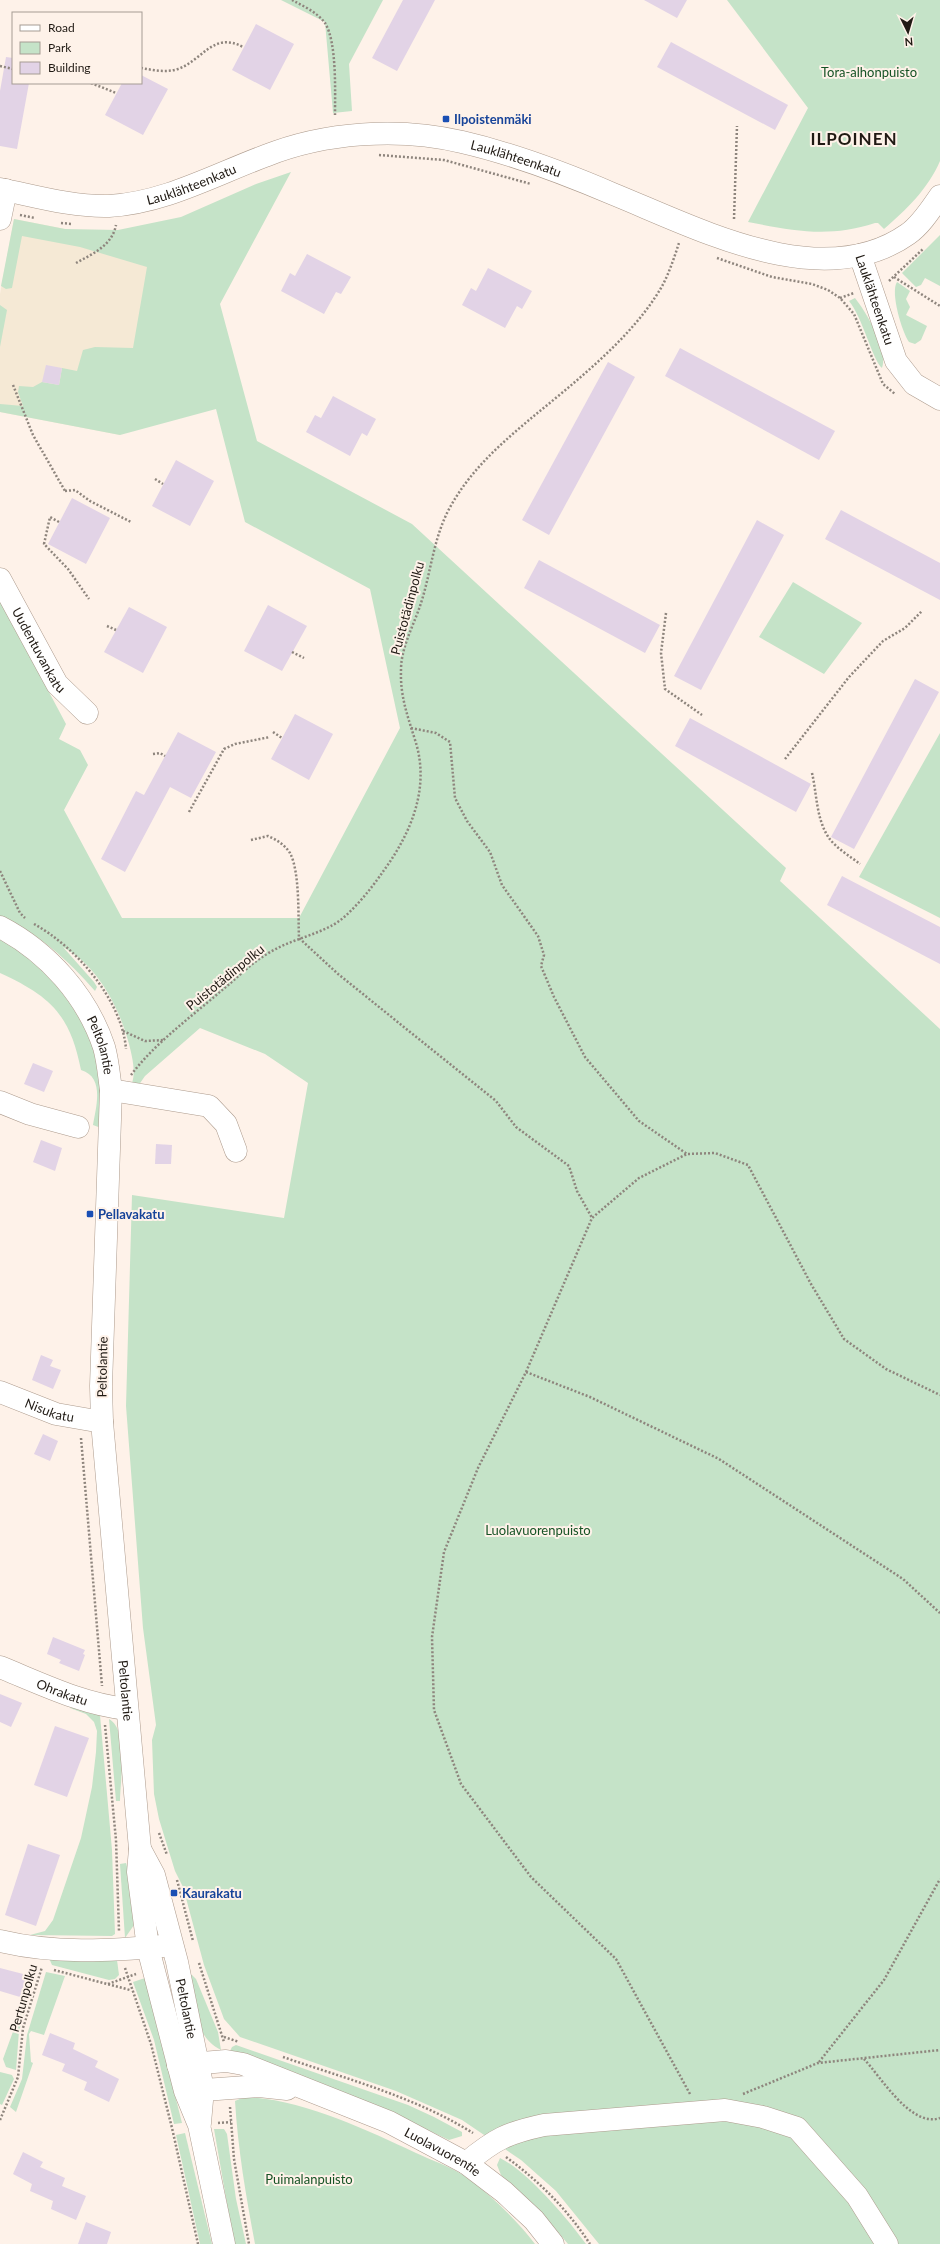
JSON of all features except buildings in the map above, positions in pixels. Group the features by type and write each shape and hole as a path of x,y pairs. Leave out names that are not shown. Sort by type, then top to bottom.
{"street":[{"name":"Lauklähteenkatu","path":"3,190 75,204 110,206 169,194 201,183 264,156 305,144 359,135 418,135 442,137 557,170 707,232 751,247 802,257 829,258 860,255 896,361 904,374 914,384 940,399"},
{"path":"3,190 9,217"},
{"path":"860,255 878,249 909,233 920,223 940,196"},
{"name":"Uudentuvankatu","path":"0,579 53,678 87,713"},
{"name":"Peltolantie","path":"0,928 38,951 65,978 78,994 98,1031 120,1084 101,1386 102,1422 127,1709 131,1849 138,1872 148,1948 188,2064"},
{"path":"120,1084 209,1106 226,1124 236,1151"},
{"path":"0,1102 30,1114 78,1127"},
{"name":"Nisukatu","path":"0,1392 56,1414 102,1422"},
{"name":"Ohrakatu","path":"0,1667 77,1698 104,1707 127,1709"},
{"name":"Peltolantie","path":"131,1849 154,1875 172,1945 188,2064 224,2244"},
{"path":"0,1941 45,1958 172,1945"},
{"name":"Luolavuorentie","path":"188,2064 226,2061 268,2073 310,2092 389,2122 466,2163 504,2192 534,2220 553,2244"},
{"name":"Luolavuorentie","path":"194,2090 228,2086 260,2086 310,2092"},
{"path":"466,2163 490,2143 523,2130 544,2125 725,2110 763,2117 797,2128 857,2196 887,2244"}],"path":[{"path":"292,0 316,14 328,30 333,60 335,115"},
{"path":"142,68 174,70 186,66 213,45 223,42 235,43 243,48"},
{"path":"0,66 12,69"},
{"path":"94,84 116,93"},
{"path":"734,219 737,126"},
{"path":"372,154 444,160 537,186"},
{"path":"9,217 40,219"},
{"path":"54,222 74,224"},
{"path":"108,225 122,224"},
{"path":"76,264 104,246 111,238 116,225"},
{"path":"672,240 686,246"},
{"name":"Puistotädinpolku","path":"120,1084 165,1040 266,954 299,938 329,927 344,916 382,873 410,829 415,815 420,776 417,745 405,710 401,668 406,642 425,588 433,548 447,512 471,476 487,456 580,376 634,325 663,286 679,243"},
{"path":"890,281 924,247"},
{"path":"711,256 742,268 772,277 812,284 828,290 840,298 854,314 883,384 900,397"},
{"path":"894,277 940,306"},
{"path":"13,385 33,436 64,492 75,490 90,500 131,522"},
{"path":"155,479 163,484"},
{"path":"59,522 50,517 44,544 68,569 89,599"},
{"path":"785,759 854,672 883,641 906,628 922,611"},
{"path":"666,613 661,653 665,689 702,715"},
{"path":"107,626 116,630"},
{"path":"292,652 304,658"},
{"path":"411,728 436,733 450,742 455,798 467,821 490,852 502,885 538,936 544,955 541,966 554,997 585,1057 639,1121 687,1154"},
{"path":"273,732 282,738"},
{"path":"189,812 224,749 235,744 270,737"},
{"path":"153,754 160,753 165,756"},
{"path":"812,773 818,799 819,816 830,839 860,864"},
{"path":"251,840 268,836 285,846 290,854 297,891 299,938 338,974 496,1101 516,1126 569,1166 577,1191 592,1218"},
{"path":"0,871 20,913 26,920"},
{"path":"32,923 54,935 82,962 111,1005 123,1030 126,1052"},
{"path":"123,1030 145,1041 165,1040"},
{"path":"120,1084 128,1072"},
{"path":"700,2112 616,1959 531,1877 461,1784 434,1710 432,1637 444,1552 478,1468 526,1372 592,1218 638,1178 687,1154 715,1153 748,1165 811,1284 844,1339 886,1369 940,1395"},
{"path":"526,1372 590,1397 719,1459 903,1579 940,1613"},
{"path":"158,1828 170,1862"},
{"path":"116,1850 131,1849"},
{"path":"175,1876 194,1947"},
{"path":"818,2063 884,1980 940,1879"},
{"path":"45,1958 108,1984 131,1990"},
{"name":"Pertunpolku","path":"0,2120 18,2077 23,2028 45,1958"},
{"path":"198,1961 224,2037 226,2061"},
{"path":"108,1984 126,1976 142,1973"},
{"path":"126,1976 151,2044 172,2128 198,2244"},
{"path":"742,2094 818,2063 940,2050"},
{"path":"864,2058 903,2106 930,2119 940,2118"},
{"path":"228,2086 234,2159 250,2244"}],"shaded area":[{"path":"14,219 106,237 166,221 120,435 0,412 0,294"}],"green space":[{"path":"281,0 383,0 349,64 352,111 333,113 325,22"},
{"name":"Tora-alhonpuisto","path":"727,0 940,0 940,161 923,190 908,207 884,229 878,223 875,223 858,228 827,232 812,232 748,222 808,108"},
{"name":"Luolavuorenpuisto","path":"291,172 220,304 257,441 412,524 786,868 780,881 940,1029 940,2244 599,2244 556,2191 521,2160 462,2120 396,2091 240,2037 224,2019 204,1965 183,1887 175,1871 159,1819 154,1794 152,1740 156,1725 143,1628 126,1406 132,1195 284,1218 308,1083 265,1054 200,1028 145,1076 136,1089 132,1083 134,1074 133,1064 125,1030 113,1002 97,976 87,965 63,947 94,982 97,987 95,991 52,948 14,923 0,916 0,600 66,724 59,739 80,750 88,765 64,810 122,918 299,918 400,728 370,589 245,522 216,409 120,435 0,412 0,404 23,406 18,392 19,386 33,387 42,382 59,385 62,368 77,371 83,350 95,347 133,348 147,267 80,247 22,236 12,288 6,289 1,286 14,219 65,229 118,230 181,217 256,184"},
{"path":"940,235 940,286 925,278 921,285 916,287 902,273"},
{"path":"897,282 910,291 906,299 910,307 906,315 927,326 921,340 915,344 909,342 900,321 895,294"},
{"path":"855,298 865,312 879,342 882,351 882,368 875,357 854,308 849,301"},
{"path":"0,305 7,310 0,347"},
{"path":"793,582 862,623 824,674 759,637"},
{"path":"940,733 940,918 859,877"},
{"path":"0,939 35,964 66,997 78,1016 96,1057 100,1079 101,1128 93,1125 97,1102 96,1086 89,1074 81,1070 71,1034 64,1021 45,999 17,981 0,973"},
{"path":"74,1705 100,1715 112,1850 115,1934 112,1936 30,1935 45,1931 53,1920 81,1838 92,1787 97,1731 94,1722 86,1714 70,1708"},
{"path":"109,1719 115,1725 119,1734 121,1745 122,1769 120,1801 116,1801"},
{"path":"126,1863 129,1873 134,1925 125,1938 120,1864"},
{"path":"49,1958 117,1960 119,1975 115,1979 109,1980 52,1965"},
{"path":"46,1972 65,1976 44,2035 31,2031 29,2034 31,2062 33,2063 16,2112 10,2107 22,2079 27,2035"},
{"path":"192,1975 196,1979 218,2032 221,2050 212,2044 205,2036 196,2018 187,1976"},
{"path":"145,1978 182,2123 174,2124 154,2040 133,1982"},
{"path":"22,2007 26,2008 19,2031 16,2070 6,2067 3,2059"},
{"path":"236,2045 408,2105 462,2132 462,2136 449,2140 417,2125 230,2051 232,2047"},
{"path":"0,2072 12,2075 14,2079 2,2105 0,2104"},
{"name":"Puimalanpuisto","path":"244,2097 288,2103 310,2109 354,2125 452,2169 463,2175 502,2207 535,2244 255,2244 248,2208 236,2119 235,2101"},
{"path":"214,2129 224,2129 227,2134 236,2199 246,2244 234,2244"},
{"path":"185,2133 212,2244 200,2244 176,2135"},
{"path":"500,2158 511,2164 522,2173 546,2196 586,2244 568,2244 543,2214 501,2175 497,2165"}],"place":[{"name":"Ilpoistenmäki","path":"446,119"},
{"name":"Pellavakatu","path":"90,1214"},
{"name":"Kaurakatu","path":"174,1893"}],"district":[{"name":"ILPOINEN","path":"854,138"}]}
